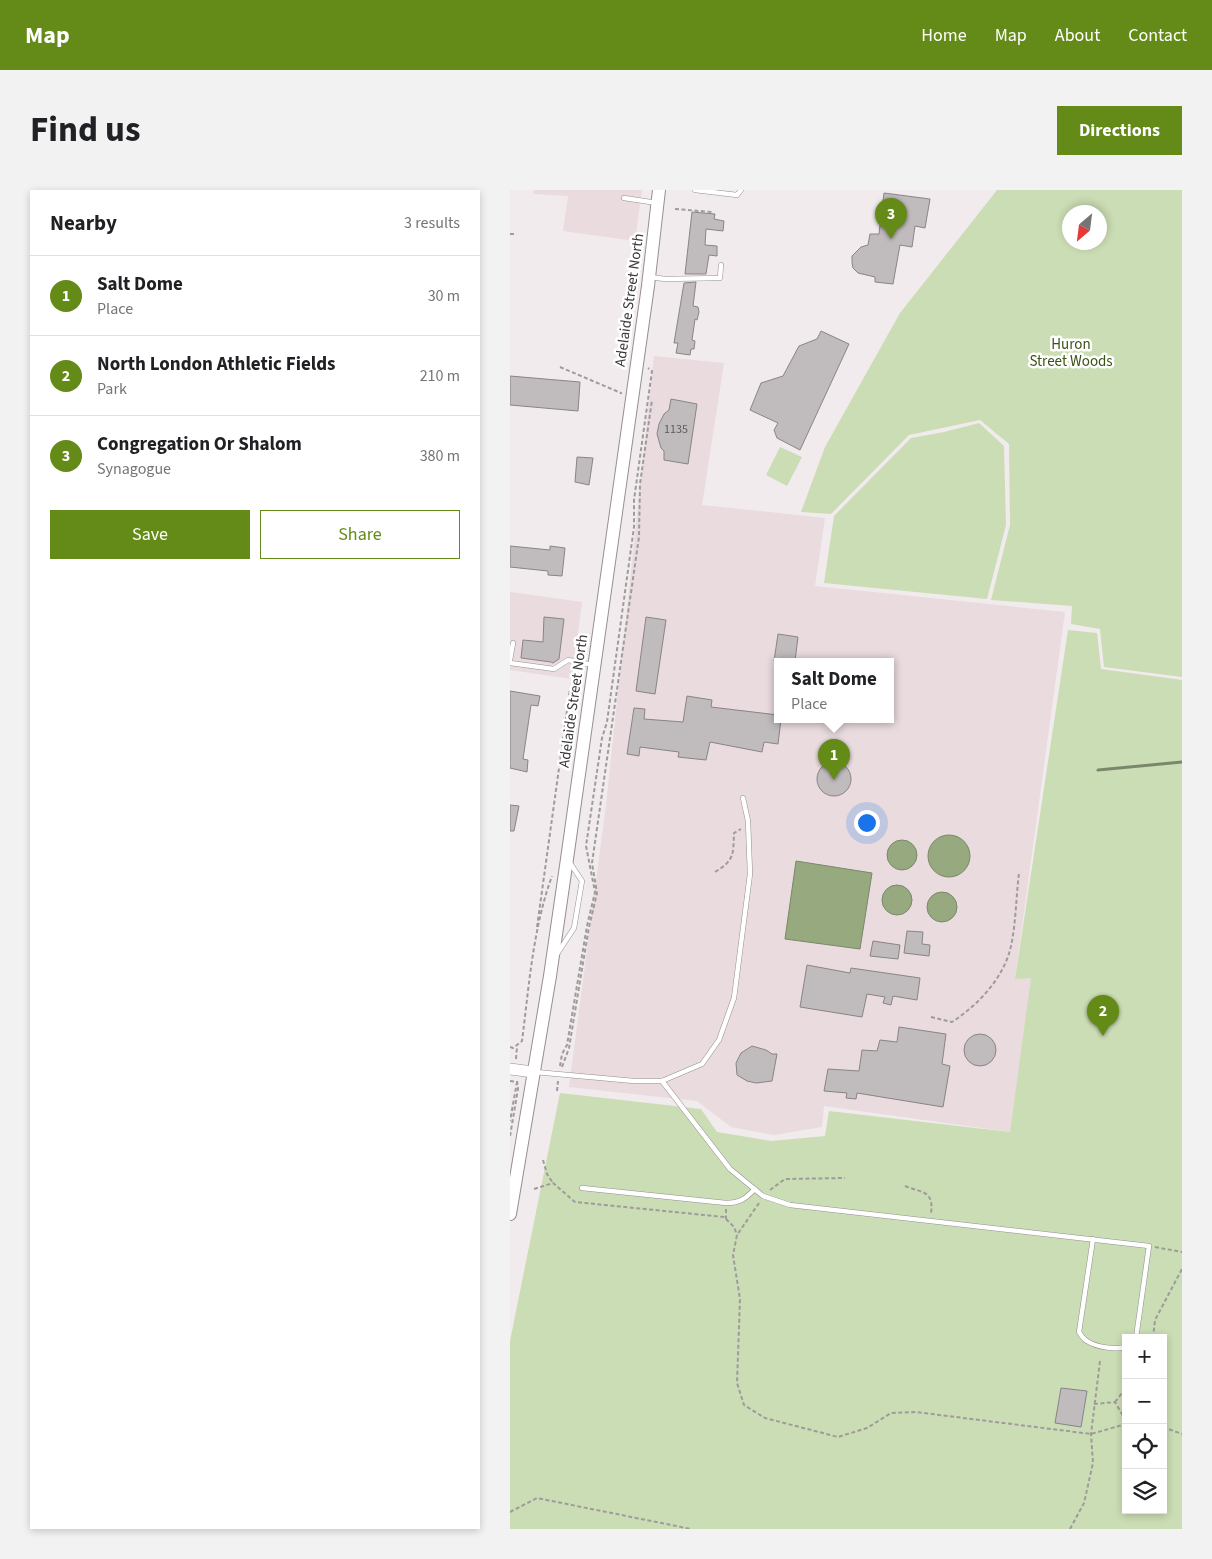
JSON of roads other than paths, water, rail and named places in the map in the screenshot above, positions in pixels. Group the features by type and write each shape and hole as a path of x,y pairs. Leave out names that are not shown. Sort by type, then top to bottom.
{"main road":[{"name":"Adelaide Street North","path":"510,1214 567,858 649,277 658,196"}],"street":[{"path":"513,1069 533,1072"}],"lane":[{"path":"695,190 737,195 741,190"},
{"path":"624,198 658,196"},
{"path":"649,277 666,279 720,278 721,265"},
{"path":"513,644 510,662 554,669 568,660 595,665"},
{"path":"533,1072 634,1081 662,1081 702,1064 718,1040 734,998 750,874 748,825 743,798"},
{"path":"552,961 574,928 582,881 567,858"},
{"path":"662,1081 730,1169 763,1196 790,1205 1149,1246 1137,1334"},
{"path":"582,1188 726,1203 738,1203 755,1189"},
{"path":"1093,1240 1079,1332 1086,1340 1099,1346 1122,1348"}],"waterway":[{"path":"1098,770 1182,762"}],"place":[{"name":"Congregation Or Shalom","path":"891,239"},
{"name":"Salt Dome","path":"834,780"},
{"name":"North London Athletic Fields","path":"1103,1036"}],"park label":[{"name":"Huron Street Woods","path":"1071,352"}]}
